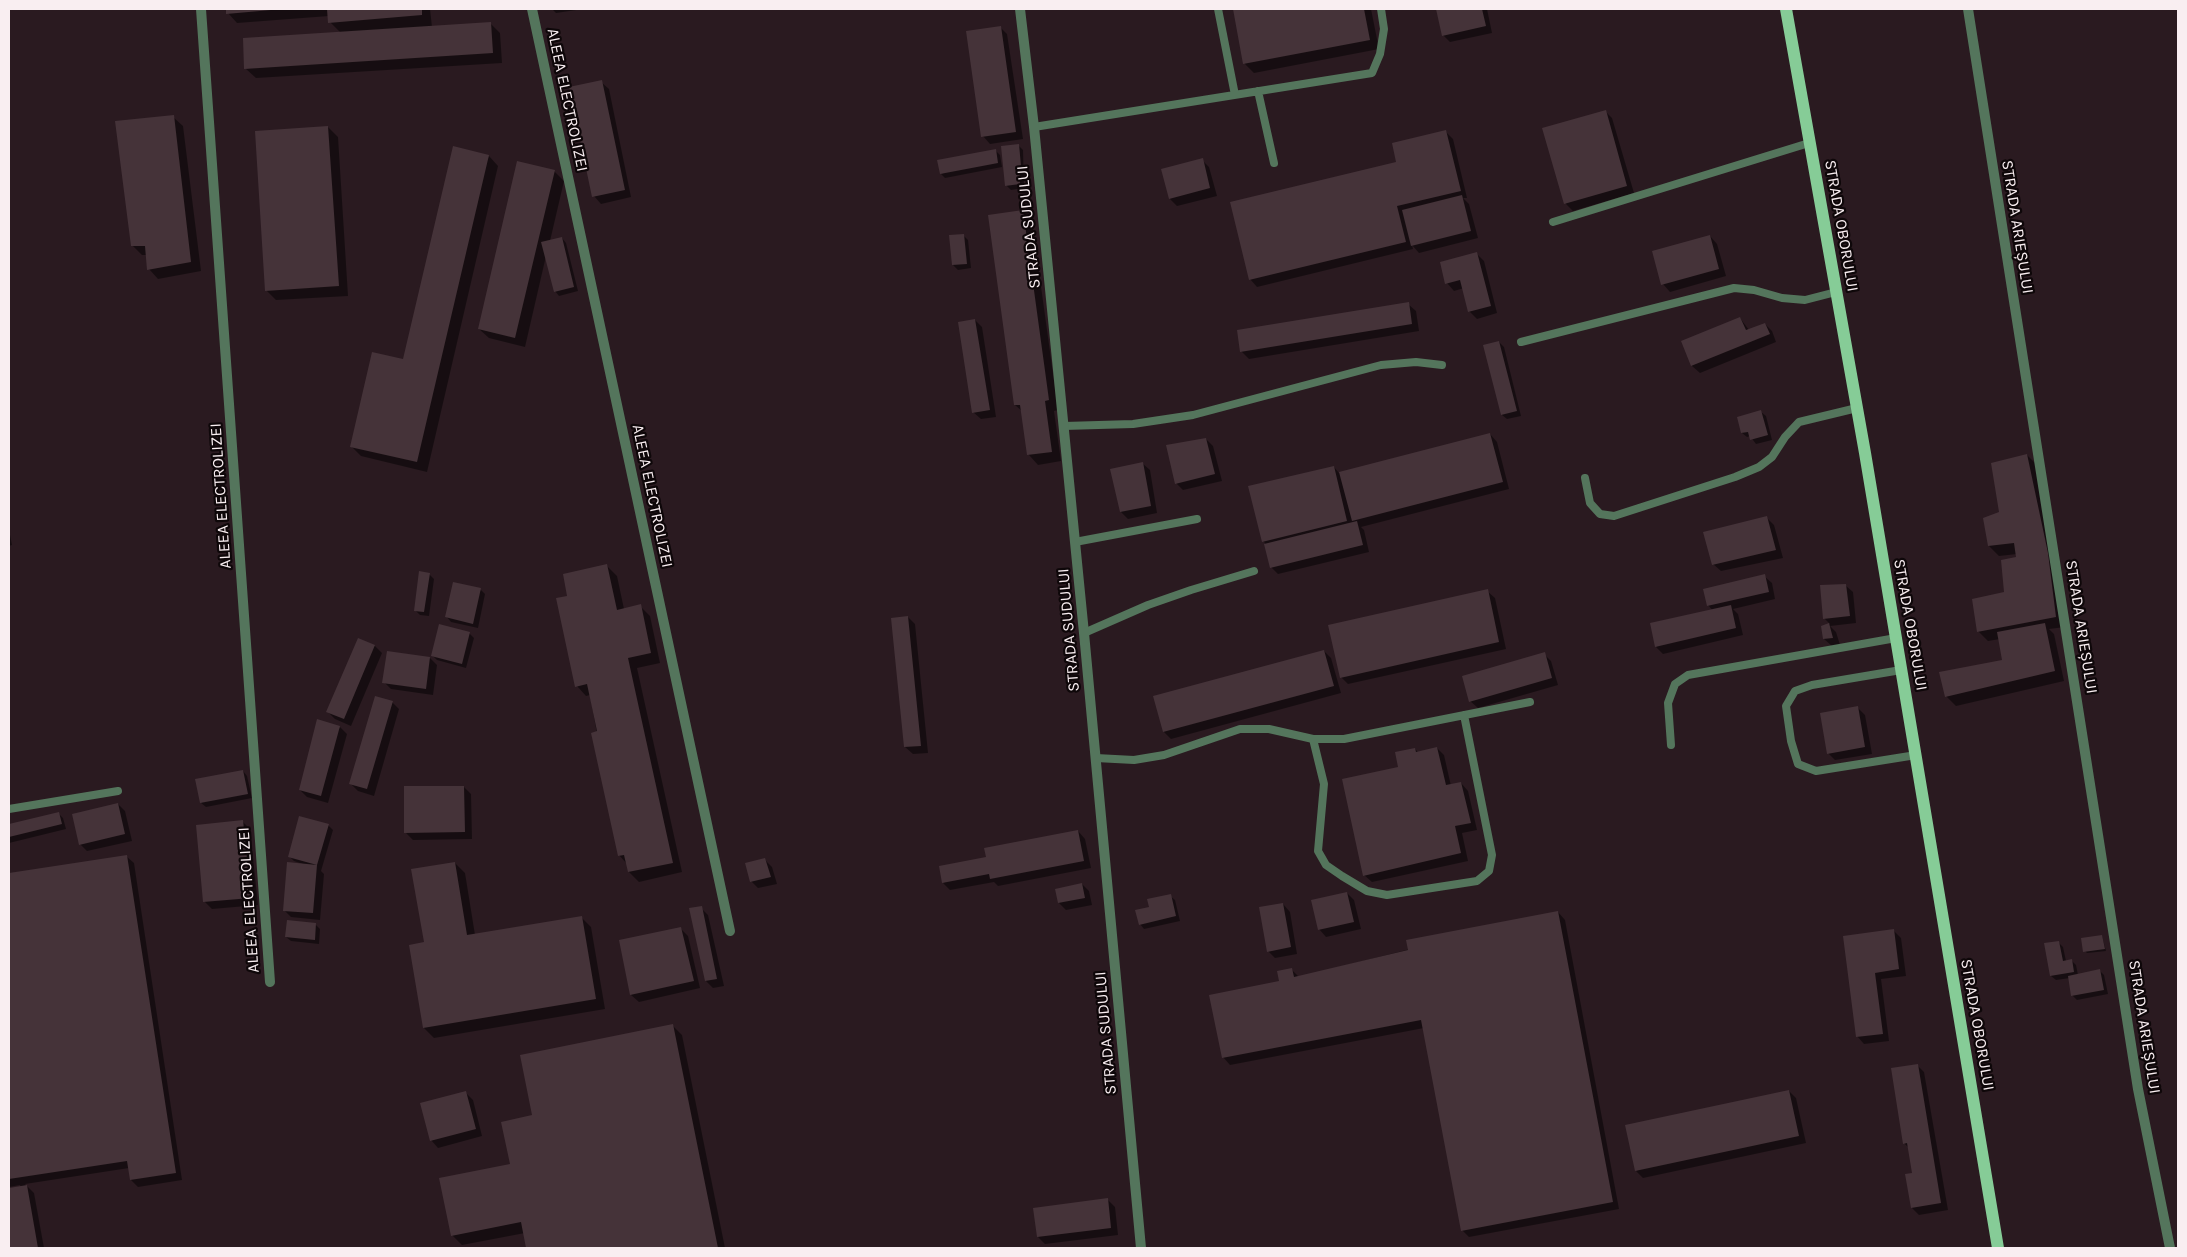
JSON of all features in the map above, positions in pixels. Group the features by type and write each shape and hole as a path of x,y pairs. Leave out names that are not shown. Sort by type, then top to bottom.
{"main road":[{"name":"STRADA OBORULUI","path":"1786,9 1902,670 1998,1248"}],"street":[{"name":"ALEEA ELECTROLIZEI","path":"201,9 270,982"},
{"name":"ALEEA ELECTROLIZEI","path":"532,9 730,931"},
{"name":"STRADA SUDULUI","path":"1020,9 1034,127 1064,426 1141,1248"},
{"name":"STRADA ARIEȘULUI","path":"1968,9 2136,1079 2170,1248"}],"lane":[{"path":"1218,9 1235,95"},
{"path":"1034,127 1372,73 1380,54 1384,29 1382,9"},
{"path":"1258,91 1274,163"},
{"path":"1553,222 1809,143"},
{"path":"1521,342 1734,288 1754,290 1782,298 1805,300 1836,292"},
{"path":"1064,426 1133,424 1193,415 1381,365 1416,362 1442,365"},
{"path":"1584,478 1590,503 1600,514 1614,516 1735,477 1759,467 1772,457 1785,437 1799,422 1857,408"},
{"path":"1075,542 1197,519"},
{"path":"1084,633 1174,596 1254,571"},
{"path":"1671,744 1668,703 1675,684 1688,675 1896,638"},
{"path":"1902,670 1812,685 1795,691 1786,706 1791,741 1798,764 1816,771 1916,755"},
{"path":"1096,758 1134,760 1164,755 1240,729 1270,729 1314,739 1344,739 1530,702"},
{"path":"1314,739 1324,784 1318,850 1326,865 1342,876 1367,891 1386,896 1477,881 1489,871 1492,855 1464,715"},
{"path":"9,809 118,791"}],"building":[{"path":"226,9 271,9 271,10 226,14"},
{"path":"327,9 422,9 422,15 328,23"},
{"path":"1233,9 1364,9 1370,40 1243,64"},
{"path":"1436,9 1482,9 1486,26 1442,36"},
{"path":"491,22 493,53 244,69 243,38"},
{"path":"1001,26 1016,132 981,137 966,31"},
{"path":"602,80 625,190 592,197 569,87"},
{"path":"1606,110 1627,186 1564,204 1542,128"},
{"path":"174,115 191,262 147,270 145,246 131,246 115,121"},
{"path":"328,126 339,286 265,291 255,131"},
{"path":"1446,130 1461,191 1397,206 1406,242 1249,280 1230,202 1396,162 1392,143"},
{"path":"1019,144 1020,184 1005,186 1001,146"},
{"path":"453,146 489,155 417,462 350,447 372,352 403,359"},
{"path":"996,149 998,163 940,174 937,160"},
{"path":"1203,158 1210,188 1169,199 1161,169"},
{"path":"517,161 555,170 515,338 478,329"},
{"path":"1462,195 1471,231 1411,246 1402,210"},
{"path":"1023,210 1049,400 1045,401 1052,452 1027,455 1020,405 1014,405 988,215"},
{"path":"964,234 967,264 952,265 949,235"},
{"path":"1710,235 1719,269 1661,285 1652,251"},
{"path":"562,237 574,287 554,292 541,242"},
{"path":"1477,252 1491,306 1468,312 1460,280 1445,284 1440,262"},
{"path":"1409,302 1412,324 1240,352 1237,330"},
{"path":"1740,317 1746,330 1765,323 1770,334 1691,366 1681,341"},
{"path":"975,319 990,410 972,413 958,322"},
{"path":"1499,341 1517,411 1501,415 1483,345"},
{"path":"1761,410 1768,435 1750,440 1748,432 1741,433 1737,417"},
{"path":"1490,433 1503,482 1352,521 1339,472"},
{"path":"1206,438 1215,474 1175,484 1166,445"},
{"path":"2027,454 2048,553 2056,617 1977,632 1972,599 2004,592 2001,560 2016,557 2014,543 1988,546 1983,518 1999,512 1991,463"},
{"path":"1143,462 1151,506 1120,512 1110,469"},
{"path":"1334,466 1347,521 1262,542 1248,486"},
{"path":"1767,516 1776,550 1712,565 1703,532"},
{"path":"1357,521 1363,545 1270,568 1264,544"},
{"path":"607,564 617,610 641,604 651,653 628,658 673,863 628,872 624,855 618,856 591,733 597,731 587,684 575,687 556,598 567,596 563,574"},
{"path":"419,571 430,573 424,612 414,611"},
{"path":"1765,574 1769,592 1707,606 1703,589"},
{"path":"453,582 481,588 473,624 445,617"},
{"path":"1846,584 1850,616 1823,619 1820,585"},
{"path":"1488,589 1499,642 1340,678 1328,625"},
{"path":"1731,605 1736,628 1655,647 1650,623"},
{"path":"908,616 921,746 904,747 891,618"},
{"path":"1829,623 1833,638 1823,639 1821,626"},
{"path":"2045,623 2055,671 1945,697 1939,672 2002,660 1997,632"},
{"path":"439,624 470,632 462,664 431,656"},
{"path":"358,638 375,645 344,719 326,712"},
{"path":"1324,650 1334,686 1163,732 1153,696"},
{"path":"387,651 430,657 426,689 382,683"},
{"path":"1545,652 1552,678 1469,702 1462,676"},
{"path":"375,696 393,701 367,789 349,784"},
{"path":"1858,706 1865,747 1827,754 1820,713"},
{"path":"317,719 340,726 321,796 299,790"},
{"path":"1437,747 1446,785 1461,782 1471,823 1455,826 1461,853 1363,876 1342,779 1398,767 1395,752 1415,748 1416,752"},
{"path":"243,770 248,794 200,803 195,779"},
{"path":"404,786 464,786 465,832 404,833"},
{"path":"118,803 125,834 79,845 72,814"},
{"path":"59,812 62,824 9,837 9,824"},
{"path":"299,816 329,824 317,865 288,857"},
{"path":"243,820 251,898 203,902 196,825"},
{"path":"1078,830 1084,861 990,879 989,874 942,883 939,866 986,857 984,848"},
{"path":"127,855 176,1173 130,1180 127,1161 9,1179 9,873"},
{"path":"765,858 771,877 750,882 745,863"},
{"path":"287,862 317,865 313,913 283,911"},
{"path":"455,862 467,935 582,916 596,999 423,1028 409,945 424,942 411,869"},
{"path":"1082,883 1085,898 1058,903 1055,889"},
{"path":"1347,892 1354,922 1318,930 1311,900"},
{"path":"1171,894 1176,916 1139,925 1135,910 1149,907 1147,899"},
{"path":"1283,903 1291,947 1267,952 1259,907"},
{"path":"702,906 717,979 705,981 689,908"},
{"path":"1558,911 1613,1202 1461,1231 1421,1020 1222,1058 1209,995 1279,981 1277,971 1292,968 1294,977 1408,950 1406,940"},
{"path":"287,920 316,923 315,940 285,937"},
{"path":"681,927 694,981 630,995 619,940"},
{"path":"1894,929 1899,969 1875,973 1883,1034 1856,1037 1843,936"},
{"path":"2102,935 2105,949 2083,952 2081,938"},
{"path":"2059,941 2063,961 2072,959 2074,972 2050,976 2044,943"},
{"path":"2100,969 2104,990 2071,996 2068,976"},
{"path":"673,1024 718,1248 526,1248 521,1222 451,1236 439,1178 510,1164 501,1122 532,1115 520,1055"},
{"path":"1918,1064 1941,1203 1911,1208 1905,1174 1912,1173 1907,1143 1903,1144 1891,1068"},
{"path":"1789,1090 1799,1136 1635,1171 1625,1125"},
{"path":"466,1091 476,1129 430,1141 420,1103"},
{"path":"27,1185 38,1248 9,1248 9,1188"},
{"path":"1108,1198 1111,1228 1037,1237 1033,1208"}]}
